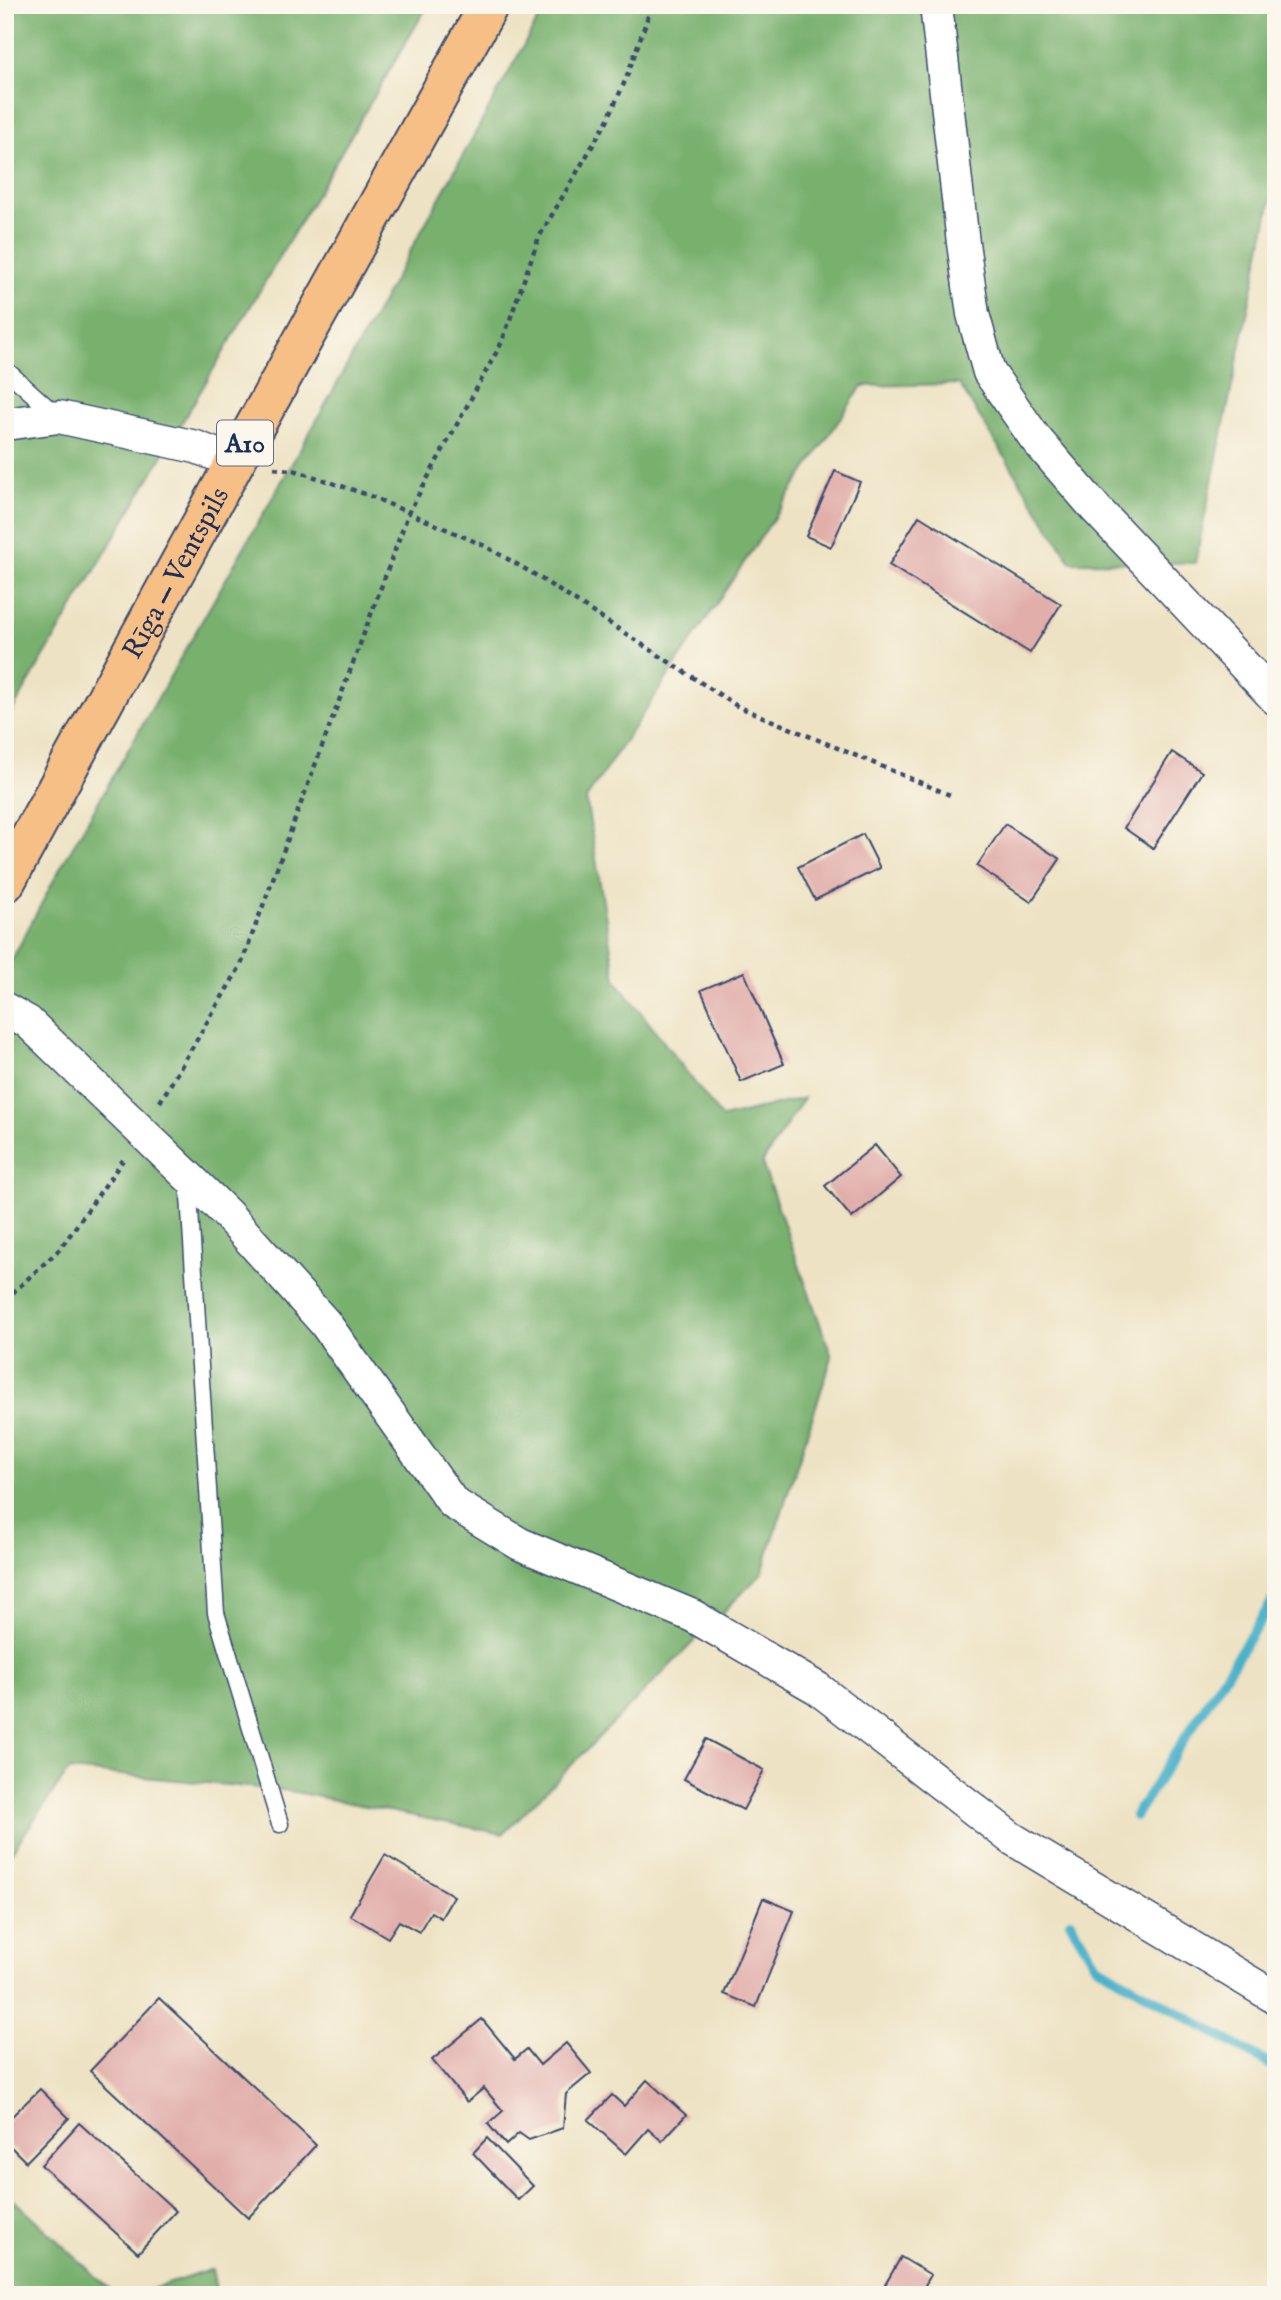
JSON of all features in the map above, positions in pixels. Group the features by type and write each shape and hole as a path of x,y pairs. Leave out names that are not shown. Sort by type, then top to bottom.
{"highway":[{"name":"Rīga — Ventspils","path":"5,883 489,5"}],"street":[{"path":"936,5 973,314 989,372 1035,438 1087,499 1276,699"},
{"path":"5,424 59,417 196,447 235,462"},
{"path":"5,1009 28,1022 143,1131 226,1213 326,1323 453,1503 520,1544 693,1616 817,1688 1011,1838 1273,1991"}],"lane":[{"path":"5,369 59,417"},
{"path":"188,1178 216,1612 280,1824"}],"path":[{"path":"5,1300 60,1249 143,1131 241,965 408,512 502,342 539,237 607,121 626,79 652,5"},
{"path":"235,462 297,471 368,495 485,546 532,573 737,706 950,795"}],"green space":[{"path":"5,5 428,5 5,723"},
{"path":"546,5 1276,5 1276,176 1195,563 1071,562 959,384 862,386 586,799 616,980 722,1118 804,1098 762,1163 832,1357 762,1573 503,1834 290,1791 69,1770 5,1861 5,973 56,876 318,418"},
{"path":"5,2192 116,2295 5,2295"},
{"path":"212,2269 217,2295 135,2295"}],"building":[{"path":"835,471 860,482 831,547 806,536"},
{"path":"919,516 1061,604 1030,653 889,565"},
{"path":"1172,752 1202,772 1153,848 1124,828"},
{"path":"1005,824 1060,859 1031,902 977,866"},
{"path":"863,834 880,868 815,900 798,867"},
{"path":"744,972 784,1064 741,1082 701,990"},
{"path":"875,1145 901,1177 852,1218 825,1186"},
{"path":"706,1739 764,1770 743,1810 684,1779"},
{"path":"385,1855 454,1896 441,1918 431,1912 419,1932 399,1921 388,1938 350,1915"},
{"path":"763,1898 794,1911 756,2007 724,1994"},
{"path":"159,1998 316,2145 248,2218 90,2071"},
{"path":"482,2019 515,2059 527,2049 540,2065 566,2043 591,2073 566,2094 563,2128 529,2140 519,2133 506,2145 488,2124 503,2111 484,2088 467,2102 432,2060"},
{"path":"647,2080 686,2115 662,2141 648,2129 626,2154 588,2120 612,2095 624,2106"},
{"path":"40,2089 69,2118 26,2162 5,2141 5,2123"},
{"path":"79,2123 176,2211 138,2253 41,2165"},
{"path":"487,2138 533,2186 518,2200 473,2153"},
{"path":"901,2257 931,2275 919,2295 902,2295 885,2285"}],"waterway":[{"path":"1135,1816 1276,1596"},
{"path":"1070,1922 1097,1966 1276,2068"}]}
